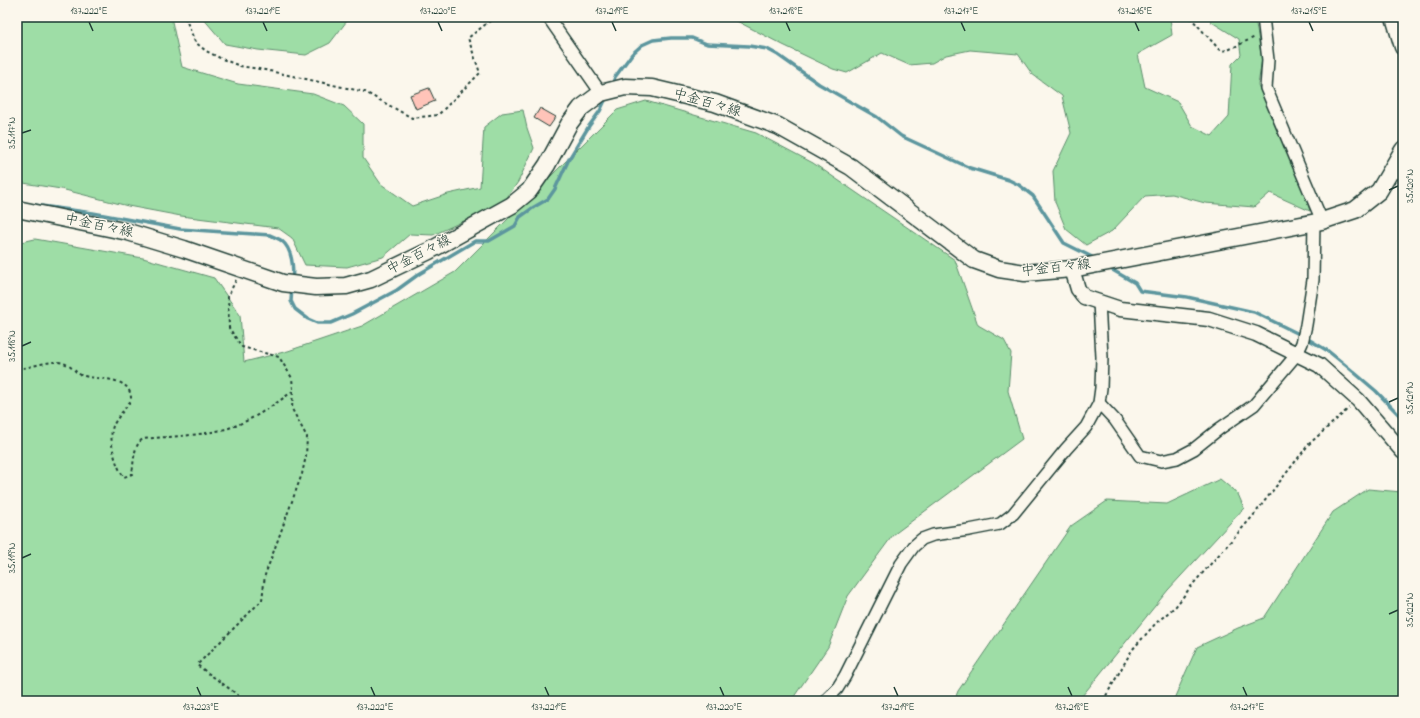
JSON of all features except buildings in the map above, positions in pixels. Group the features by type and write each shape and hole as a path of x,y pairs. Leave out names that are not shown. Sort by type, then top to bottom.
{"main road":[{"path":"1394,17 1403,47"},
{"name":"中金百々線","path":"17,208 128,232 184,249 283,283 316,287 346,286 371,280 429,251 512,205 529,191 547,164 569,124 581,108 600,93 625,87 652,88 715,102 778,126 851,167 974,260 999,270 1025,273 1078,268 1318,221 1355,210 1379,191 1399,170 1403,150"}],"street":[{"path":"548,17 600,93"},
{"path":"1099,403 1115,420 1140,456 1160,461 1177,458 1194,449 1219,429 1254,405 1300,349 1306,325 1313,280 1318,221 1266,88 1268,60 1263,17"},
{"path":"1078,268 1078,289 1084,297 1120,309 1209,319 1300,349 1358,400 1403,452"},
{"path":"825,701 837,689 845,676 901,564 914,546 922,539 933,535 1000,524 1014,514 1066,449 1086,427 1099,403 1101,388 1102,357 1099,302"}],"path":[{"path":"185,17 195,42 206,51 222,59 240,66 365,92 412,118 438,115 480,73 468,38 495,17"},
{"path":"1190,17 1222,51 1228,50 1264,33"},
{"path":"238,701 238,695 197,665 262,600 265,575 272,560 302,474 306,456 307,437 292,409 292,378 279,357 242,347 229,328 228,296 242,269"},
{"path":"17,369 46,363 62,363 81,375 116,380 126,387 131,395 131,400 113,426 111,443 124,477 132,474 136,447 139,441 143,439 205,433 232,426 266,411 293,392"},
{"path":"1103,701 1132,650 1156,623 1176,606 1193,584 1253,516 1309,444 1358,400"}],"green space":[{"path":"17,17 171,17 182,67 238,84 313,94 344,106 363,124 363,158 381,184 412,206 448,194 480,187 484,127 502,113 523,110 534,148 518,182 503,203 433,235 410,234 383,257 347,267 305,265 292,238 278,228 181,216 128,206 61,189 17,182"},
{"path":"202,17 350,17 330,43 306,55 258,50 225,44"},
{"path":"729,17 1170,17 1172,35 1138,54 1145,87 1178,102 1192,126 1212,136 1229,117 1232,64 1241,55 1239,39 1210,21 1213,17 1246,17 1255,19 1262,59 1258,85 1303,189 1310,211 1270,193 1254,207 1205,203 1172,194 1145,196 1112,231 1086,245 1066,229 1055,202 1053,171 1071,133 1062,96 1032,74 1018,54 970,50 946,55 932,63 909,65 882,53 847,73 833,69"},
{"path":"646,101 756,133 813,163 955,260 978,325 1004,340 1011,353 1008,391 1022,439 893,535 848,596 828,647 791,701 17,701 17,243 35,239 143,258 214,278 240,315 244,362 288,351 362,326 455,272 617,110"},
{"path":"1220,479 1238,494 1244,508 1168,590 1078,701 954,701 958,691 1071,526 1107,501 1167,504"},
{"path":"1368,489 1402,492 1403,496 1403,701 1173,701 1197,647 1264,618 1333,512"}],"waterway":[{"path":"612,85 615,77 632,54 642,45 653,40 692,38 707,44 749,46 767,49 819,84 877,117 901,136 970,168 1009,180 1019,185 1033,196 1064,243 1096,259"},
{"path":"292,288 291,301 295,309 308,319 317,323 331,323 352,314 397,290 419,274 475,241 489,241 515,226 520,217 548,199 555,189 569,159 600,111 607,96"},
{"path":"34,205 93,213 180,229 270,235 282,241 288,249 293,270 292,280"},
{"path":"1109,268 1135,283 1140,291 1187,297 1254,312 1303,336 1328,351 1349,368 1376,391 1403,419"}]}
